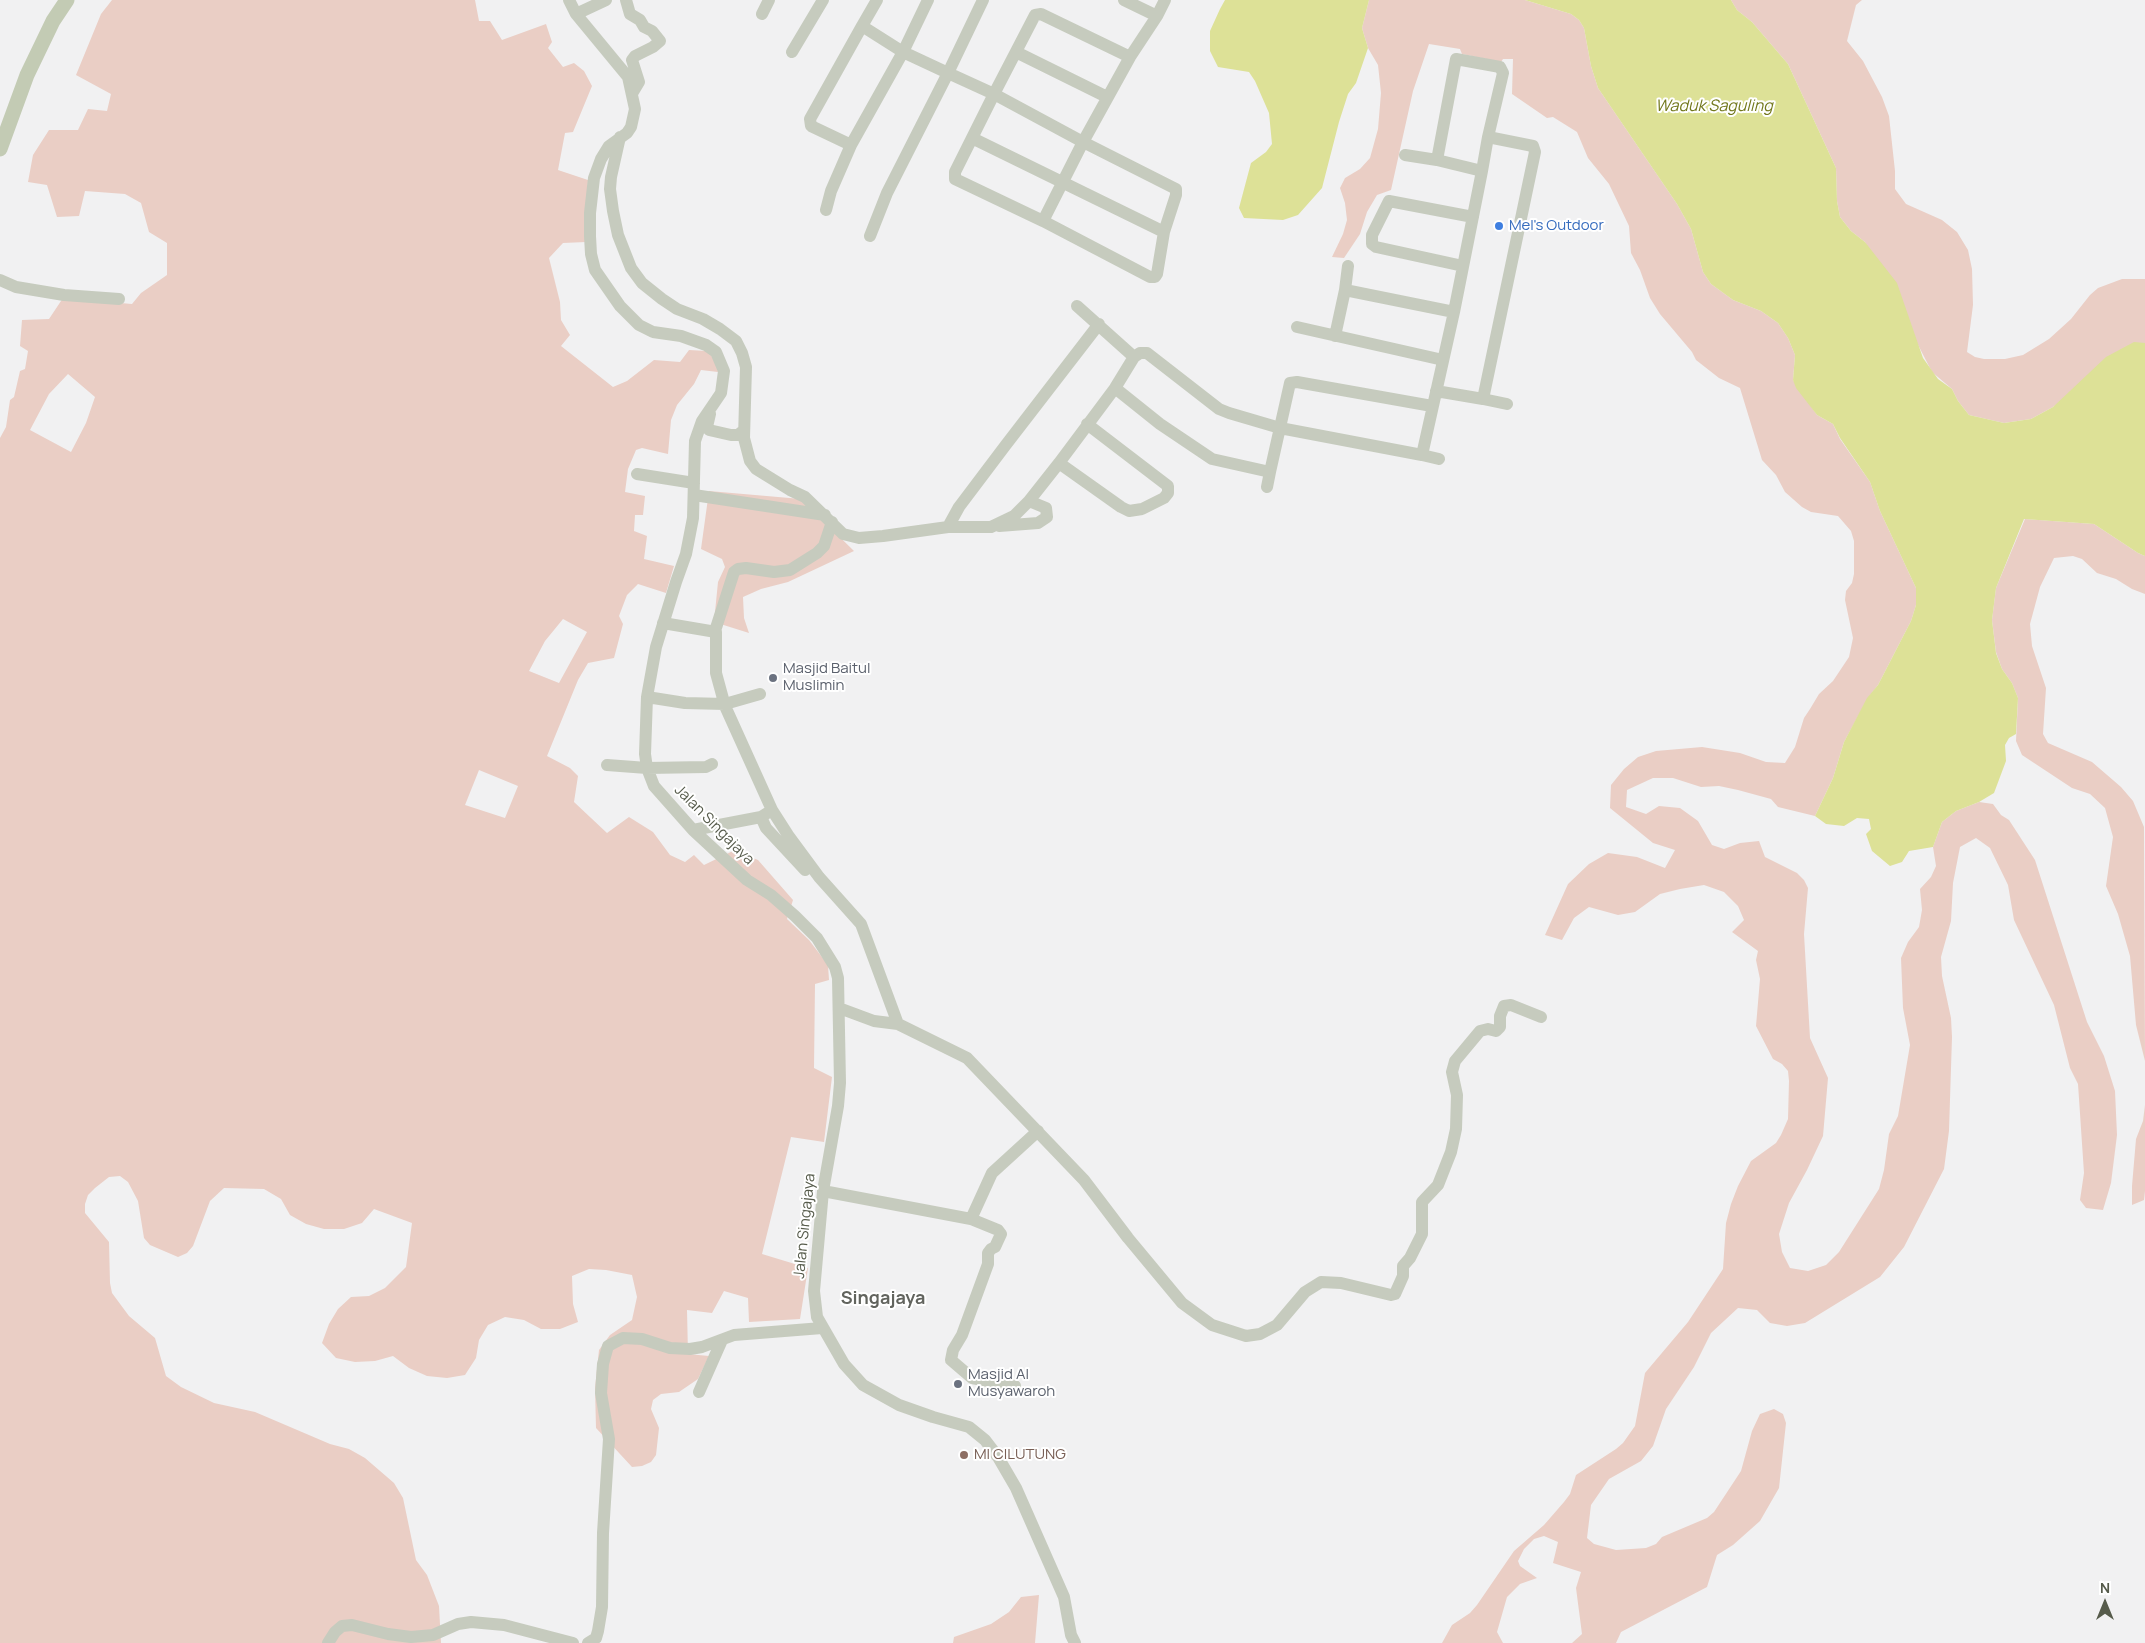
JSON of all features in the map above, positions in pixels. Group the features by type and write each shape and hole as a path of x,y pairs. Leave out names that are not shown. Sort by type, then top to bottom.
{"main road":[{"path":"0,149 27,76 53,21 67,0"}],"street":[{"name":"Jalan Singajaya","path":"568,0 576,14 628,77 633,92 634,119 627,133 609,146 601,159 594,178 590,213 590,236 591,254 595,270 620,306 639,325 653,332 696,340 716,352 724,371 721,393 697,430 693,518 686,554 656,647 648,696 645,746 647,768 654,786 693,830 733,868 789,911 817,938 835,967 838,978 840,1008 838,1106 823,1191 814,1290 817,1317 822,1328 844,1364 864,1385 899,1405 969,1427 985,1440 998,1456 1016,1488 1064,1597 1071,1635 1075,1643"},
{"path":"576,14 606,0"},
{"path":"626,0 630,14 640,20 644,27 652,31 660,41 635,56 632,60 639,82 633,92"},
{"path":"762,14 769,0"},
{"path":"792,52 823,0"},
{"path":"851,145 811,126 810,123 877,0"},
{"path":"826,210 831,191 851,145 903,52 928,0"},
{"path":"870,236 887,193 983,0"},
{"path":"1124,0 1157,16"},
{"path":"1043,221 1107,97 1165,0"},
{"path":"862,26 903,52 994,94 1176,189 1176,195 1164,232 1158,274 1152,278 1043,221 956,181 955,172 994,94 1016,52 1033,16 1039,14 1130,57"},
{"path":"1016,52 1107,97"},
{"path":"1422,455 1454,312 1488,137 1503,73 1500,67 1456,59 1437,160"},
{"path":"620,137 610,189 612,211 618,235 631,268 642,282 677,310 703,319 736,341 746,367 744,431 750,461 756,469 805,497 844,534 859,538 948,527 991,527 1038,523 1047,517 1046,508 1029,500"},
{"path":"1483,399 1535,152 1533,146 1488,137"},
{"path":"972,138 1164,232"},
{"path":"1405,155 1437,160 1482,171"},
{"path":"1463,266 1376,246 1372,244 1372,235 1389,202 1473,217"},
{"path":"1335,336 1348,266"},
{"path":"0,280 16,287 64,295 118,298"},
{"path":"1345,290 1454,312"},
{"path":"1077,306 1134,357"},
{"path":"948,527 959,507 999,453 1099,324"},
{"path":"1297,327 1443,360"},
{"path":"991,527 1014,516 1029,500 1059,463 1086,424 1115,388 1134,357 1140,352 1145,352 1219,408 1280,428 1439,459"},
{"path":"1267,487 1289,387 1294,382 1432,406"},
{"path":"1115,388 1168,430 1212,459 1270,472"},
{"path":"1436,391 1507,404"},
{"path":"710,412 707,429 731,435 738,435 744,431"},
{"path":"1059,463 1121,508 1129,511 1142,509 1164,498 1168,493 1168,486 1086,424"},
{"path":"637,474 694,489 828,519"},
{"path":"828,519 824,546 817,553 790,570 774,572 746,568 738,569 734,572 715,631 716,674 725,704 772,810 788,835 820,877 862,924 898,1024"},
{"path":"663,623 715,631"},
{"path":"648,696 685,703 725,704 760,694"},
{"path":"607,765 647,768 706,767 712,764"},
{"path":"693,830 761,817 772,810"},
{"path":"761,817 766,828 812,877"},
{"path":"840,1008 874,1021 898,1024 967,1058 1084,1180 1128,1238 1182,1303 1212,1325 1246,1336 1254,1336 1268,1331 1277,1325 1305,1292 1321,1282 1341,1283 1395,1294 1403,1276 1403,1266 1410,1258 1422,1234 1422,1202 1438,1185 1452,1152 1456,1129 1457,1095 1452,1072 1455,1061 1480,1032 1488,1029 1496,1032 1500,1027 1500,1016 1504,1006 1511,1005 1541,1017"},
{"path":"971,1219 992,1173 1038,1131"},
{"path":"823,1191 971,1219 995,1229 1001,1234 995,1248 991,1249 988,1253 988,1264 962,1335 953,1350 951,1360 972,1378 1015,1386"},
{"path":"588,1643 596,1638 602,1607 603,1533 609,1438 601,1394 603,1364 608,1346 623,1338 642,1339 670,1348 690,1349 734,1335 822,1328"},
{"path":"699,1392 722,1340"},
{"path":"328,1643 334,1632 342,1626 352,1625 388,1634 411,1637 433,1635 458,1624 471,1622 504,1625 573,1643"}],"shaded area":[{"path":"112,0 475,0 479,21 490,21 502,40 546,24 552,42 548,48 563,67 574,63 584,71 592,86 573,132 565,133 558,170 588,180 586,242 563,243 549,258 560,302 561,320 570,335 561,346 613,387 627,381 654,360 680,362 689,350 707,351 717,362 718,372 701,370 694,384 677,405 671,420 668,454 642,448 636,450 628,469 625,492 645,496 643,515 635,515 634,531 647,536 644,559 674,566 666,593 638,584 627,595 619,616 623,624 614,658 588,663 578,680 547,756 570,768 578,776 574,802 607,833 629,817 653,832 670,855 685,862 694,855 704,865 735,850 758,860 793,900 787,919 809,940 828,965 829,980 815,984 814,1068 832,1077 824,1142 791,1137 762,1254 808,1268 800,1319 749,1322 748,1298 724,1291 712,1313 687,1310 688,1354 709,1356 698,1379 679,1392 661,1394 653,1400 651,1409 659,1428 656,1455 651,1462 642,1466 632,1467 596,1428 595,1388 599,1350 610,1335 632,1320 637,1297 632,1275 589,1269 572,1276 573,1304 578,1322 560,1329 541,1329 524,1320 505,1317 488,1325 479,1340 476,1358 465,1375 447,1378 427,1376 409,1368 393,1356 375,1361 355,1362 336,1358 322,1343 329,1324 338,1309 351,1297 369,1296 385,1288 406,1267 412,1223 374,1209 362,1223 344,1229 324,1229 306,1224 290,1215 281,1199 264,1189 224,1188 210,1201 193,1246 187,1253 178,1257 150,1245 144,1238 138,1201 128,1182 120,1176 109,1177 95,1188 88,1195 85,1204 85,1213 109,1242 112,1293 129,1316 155,1338 166,1376 181,1387 214,1403 255,1412 330,1444 349,1449 365,1458 394,1483 403,1498 416,1560 427,1575 439,1606 441,1643 0,1643 0,438 6,427 10,400 14,397 20,371 25,369 28,351 20,346 22,320 49,319 63,298 132,304 141,293 167,275 167,243 149,232 141,203 125,194 85,191 79,216 57,217 47,185 28,182 33,155 49,130 78,130 88,109 107,111 111,94 76,75 101,14","holes":["68,374 95,397 86,423 71,452 30,430 49,394","563,619 587,632 559,683 529,671 545,641","479,770 518,786 505,818 465,805"]},
{"path":"1369,0 1525,0 1571,14 1579,20 1584,28 1591,66 1598,88 1677,204 1691,229 1703,272 1711,284 1733,300 1761,311 1778,323 1788,338 1795,355 1793,380 1817,415 1833,424 1840,439 1870,482 1880,511 1916,588 1916,605 1911,621 1878,685 1868,698 1844,742 1833,778 1815,816 1778,807 1771,799 1738,790 1719,786 1701,787 1673,778 1653,778 1627,790 1626,807 1646,814 1659,806 1680,808 1698,821 1712,845 1724,849 1740,843 1759,841 1765,857 1797,873 1804,880 1808,888 1804,934 1810,1038 1828,1078 1823,1136 1789,1203 1779,1234 1782,1252 1790,1268 1808,1271 1826,1265 1839,1252 1879,1189 1884,1170 1889,1134 1898,1116 1910,1045 1903,1008 1901,958 1908,942 1919,927 1922,910 1920,889 1931,877 1936,866 1933,847 1942,822 1956,811 1979,802 1993,804 2001,815 2009,820 2035,860 2087,1022 2104,1056 2115,1091 2117,1135 2111,1183 2103,1210 2086,1208 2080,1200 2084,1173 2078,1084 2070,1068 2054,1005 2014,920 2008,885 1990,848 1976,838 1960,847 1953,883 1951,921 1941,957 1942,976 1951,1018 1952,1037 1949,1131 1944,1169 1904,1247 1880,1277 1805,1323 1787,1326 1770,1323 1757,1310 1738,1308 1711,1333 1694,1367 1666,1409 1653,1446 1641,1461 1609,1479 1591,1505 1587,1538 1594,1544 1616,1550 1646,1548 1656,1544 1662,1537 1707,1518 1714,1512 1741,1471 1752,1431 1760,1414 1774,1409 1783,1414 1786,1423 1779,1488 1760,1521 1733,1545 1717,1555 1707,1587 1621,1632 1616,1643 1572,1643 1582,1634 1576,1588 1581,1572 1553,1563 1558,1542 1544,1536 1534,1539 1524,1549 1518,1561 1520,1566 1537,1578 1520,1584 1507,1597 1497,1632 1503,1643 1442,1643 1452,1625 1470,1613 1477,1605 1514,1551 1544,1525 1564,1502 1570,1494 1576,1475 1616,1449 1623,1443 1635,1426 1645,1373 1688,1322 1723,1269 1726,1223 1738,1186 1751,1161 1776,1143 1788,1119 1788,1071 1782,1064 1773,1059 1756,1026 1760,979 1756,960 1758,951 1732,932 1744,920 1738,906 1724,892 1704,885 1680,889 1660,894 1635,912 1618,915 1589,907 1574,918 1562,940 1545,935 1568,884 1589,864 1608,853 1637,857 1665,868 1675,850 1653,843 1610,808 1611,785 1624,769 1638,757 1656,751 1702,747 1740,753 1766,762 1785,763 1795,747 1804,718 1819,694 1833,681 1849,657 1853,638 1845,600 1846,591 1852,583 1854,574 1854,541 1851,531 1838,516 1811,512 1802,507 1785,492 1776,475 1762,460 1740,388 1719,378 1696,360 1692,352 1660,314 1650,298 1640,270 1631,253 1629,226 1609,184 1588,158 1577,132 1553,117 1547,118 1512,94 1513,59 1503,59 1501,62 1462,54 1460,49 1429,44 1413,91 1391,190 1377,195 1367,212 1360,234 1344,258 1332,257 1343,234 1347,220 1345,203 1340,188 1345,178 1360,169 1370,158 1378,129 1381,93 1378,65 1368,48 1362,28"},
{"path":"1731,0 1862,0 1856,5 1847,41 1863,61 1882,97 1889,116 1895,189 1906,204 1942,220 1957,232 1968,250 1972,269 1973,305 1967,352 1975,357 1984,359 2005,359 2023,355 2049,339 2071,319 2098,288 2122,279 2145,279 2145,343 2053,407 2031,419 2004,423 1969,415 1958,401 1952,389 1932,372 1865,242 1851,231 1840,217 1837,201 1836,168 1788,64 1752,22 1737,10"},
{"path":"709,491 801,499 854,551 788,582 761,589 743,597 744,618 749,633 714,622 718,582 725,567 722,559 701,549"},
{"path":"2025,519 2094,524 2145,556 2145,594 2132,589 2116,579 2097,573 2082,559 2073,556 2054,558 2040,587 2030,624 2032,646 2046,688 2043,734 2048,743 2092,762 2121,787 2133,801 2144,827 2145,1061 2136,1025 2130,956 2118,914 2106,886 2113,837 2105,808 2090,794 2072,788 2022,755 2016,741 2018,698 2012,683 2002,669 1996,652 1992,620 1996,588"},
{"path":"2145,1105 2144,1200 2132,1205 2136,1139 2143,1121"},
{"path":"1039,1595 1035,1643 953,1643 954,1637 991,1624 1009,1612 1021,1597"}],"water":[{"path":"1225,0 1369,0 1362,28 1368,48 1356,83 1348,94 1322,188 1298,215 1283,220 1244,218 1239,208 1251,163 1266,152 1272,144 1269,113 1249,72 1218,67 1210,51 1210,31"},
{"name":"Waduk Saguling","path":"1525,0 1731,0 1737,10 1752,22 1788,64 1836,168 1837,201 1840,217 1851,231 1865,242 1897,283 1923,358 1938,379 1952,389 1958,401 1969,415 2004,423 2031,419 2053,407 2106,357 2134,342 2145,343 2145,556 2094,524 2024,519 1996,588 1992,620 1996,653 2002,669 2012,683 2018,698 2016,734 2009,738 2005,745 2006,761 1994,793 1979,802 1956,811 1942,822 1933,847 1909,851 1902,862 1890,866 1872,851 1866,834 1871,829 1869,819 1857,818 1844,826 1826,824 1815,816 1833,778 1844,742 1867,698 1878,685 1911,621 1916,605 1916,588 1880,511 1870,482 1840,438 1833,424 1817,415 1796,388 1793,380 1795,355 1788,338 1778,323 1761,311 1733,300 1711,284 1703,272 1691,229 1677,204 1598,88 1591,66 1584,28 1579,20 1571,14"}],"place":[{"name":"Mel's Outdoor","path":"1499,226"},
{"name":"Masjid Baitul Muslimin","path":"773,678"},
{"name":"Masjid Al Musyawaroh","path":"958,1384"},
{"name":"MI CILUTUNG","path":"964,1455"}],"district":[{"name":"Singajaya","path":"883,1299"}]}
